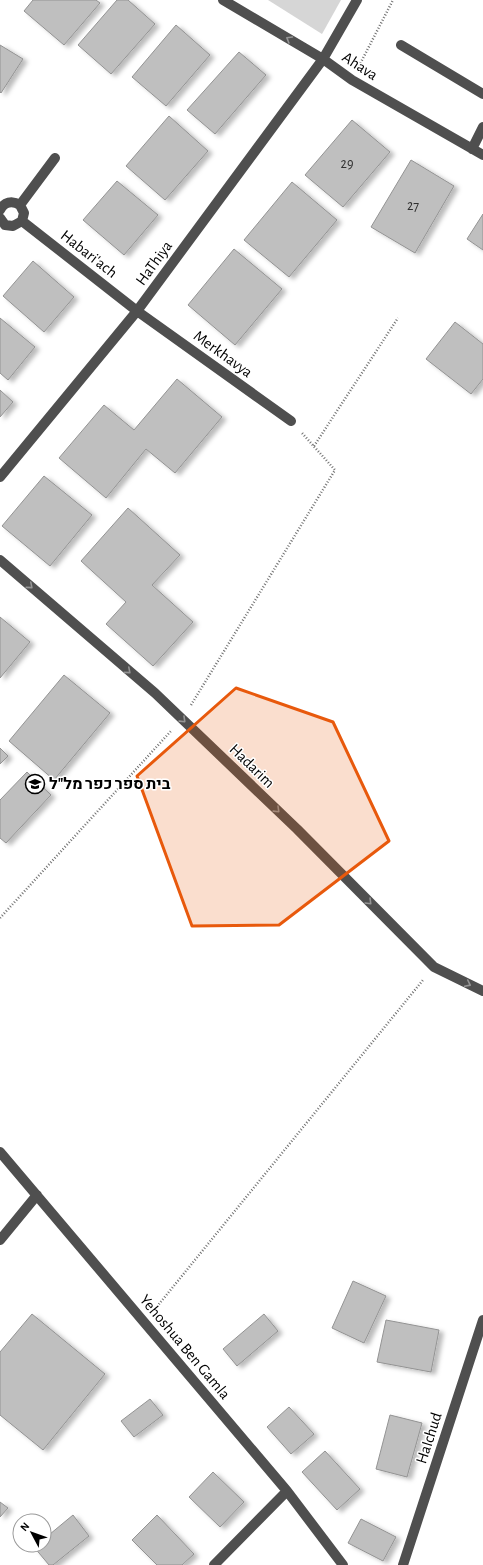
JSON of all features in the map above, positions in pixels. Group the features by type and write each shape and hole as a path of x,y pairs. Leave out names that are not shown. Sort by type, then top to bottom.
{"street":[{"name":"Ahava","path":"223,0 323,59 352,80 483,155"},
{"name":"HaThiya","path":"0,477 137,311 323,59 357,0"},
{"path":"401,45 483,94"},
{"path":"472,149 483,127"},
{"path":"20,205 55,158"},
{"path":"0,210 4,204 8,202 20,205 24,213 22,221 13,226 2,225"},
{"name":"Habari'ach","path":"22,221 137,311"},
{"name":"Merkhavya","path":"137,311 291,420"},
{"name":"Hadarim","path":"0,560 155,693 297,829 434,967 483,991"},
{"name":"Yehoshua Ben Gamla","path":"0,1152 287,1491 343,1565"},
{"path":"0,1240 36,1195"},
{"name":"HaIchud","path":"403,1565 483,1320"},
{"path":"214,1565 287,1491"}],"path":[{"path":"352,80 393,0"},
{"path":"314,446 398,318"},
{"path":"0,918 182,720 335,470 291,420"},
{"path":"144,1322 434,967"}],"highlighted area":[{"path":"236,688 333,722 389,841 279,925 192,926 137,776"}],"shaded area":[{"path":"268,0 341,0 322,34"}],"building":[{"path":"33,0 96,0 100,3 64,45 24,11"},
{"path":"117,0 128,0 155,24 111,74 78,45"},
{"path":"176,25 210,55 166,106 132,77"},
{"path":"0,45 23,59 1,93 0,92"},
{"path":"239,52 266,75 215,134 187,110"},
{"path":"169,116 208,151 165,200 126,166"},
{"path":"352,120 390,152 343,207 305,175"},
{"path":"411,160 454,186 415,253 371,227"},
{"path":"117,181 158,215 124,255 83,220"},
{"path":"292,182 337,220 289,277 244,240"},
{"path":"483,214 483,250 467,239"},
{"path":"234,249 282,289 235,345 188,305"},
{"path":"33,261 74,297 44,332 3,296"},
{"path":"0,318 35,347 8,380 0,373"},
{"path":"455,322 483,344 483,379 471,394 426,359"},
{"path":"177,379 222,417 175,473 146,449 106,498 59,458 104,405 134,430"},
{"path":"0,390 13,402 0,417"},
{"path":"44,476 92,515 50,566 2,526"},
{"path":"128,508 180,555 152,585 193,622 153,666 106,624 126,602 81,561"},
{"path":"0,617 30,642 0,678"},
{"path":"64,675 110,713 54,780 9,741"},
{"path":"0,748 8,756 0,764"},
{"path":"27,772 51,795 6,843 0,838 0,800"},
{"path":"353,1281 386,1296 364,1343 332,1328"},
{"path":"32,1314 105,1374 43,1450 0,1415 0,1352"},
{"path":"264,1314 278,1331 237,1366 223,1349"},
{"path":"386,1320 439,1330 431,1372 377,1362"},
{"path":"150,1399 163,1415 134,1437 121,1421"},
{"path":"289,1407 314,1434 291,1454 267,1427"},
{"path":"390,1415 422,1423 407,1477 376,1469"},
{"path":"325,1451 360,1489 337,1510 302,1472"},
{"path":"213,1472 244,1502 220,1527 189,1497"},
{"path":"0,1502 8,1508 0,1517"},
{"path":"73,1515 89,1536 53,1565 49,1565 39,1553 52,1553 52,1532"},
{"path":"157,1515 194,1554 182,1565 157,1565 132,1540"},
{"path":"361,1519 396,1537 383,1561 348,1543"}],"place":[{"name":"בית ספר כפר מל\"ל","path":"35,784"}]}
